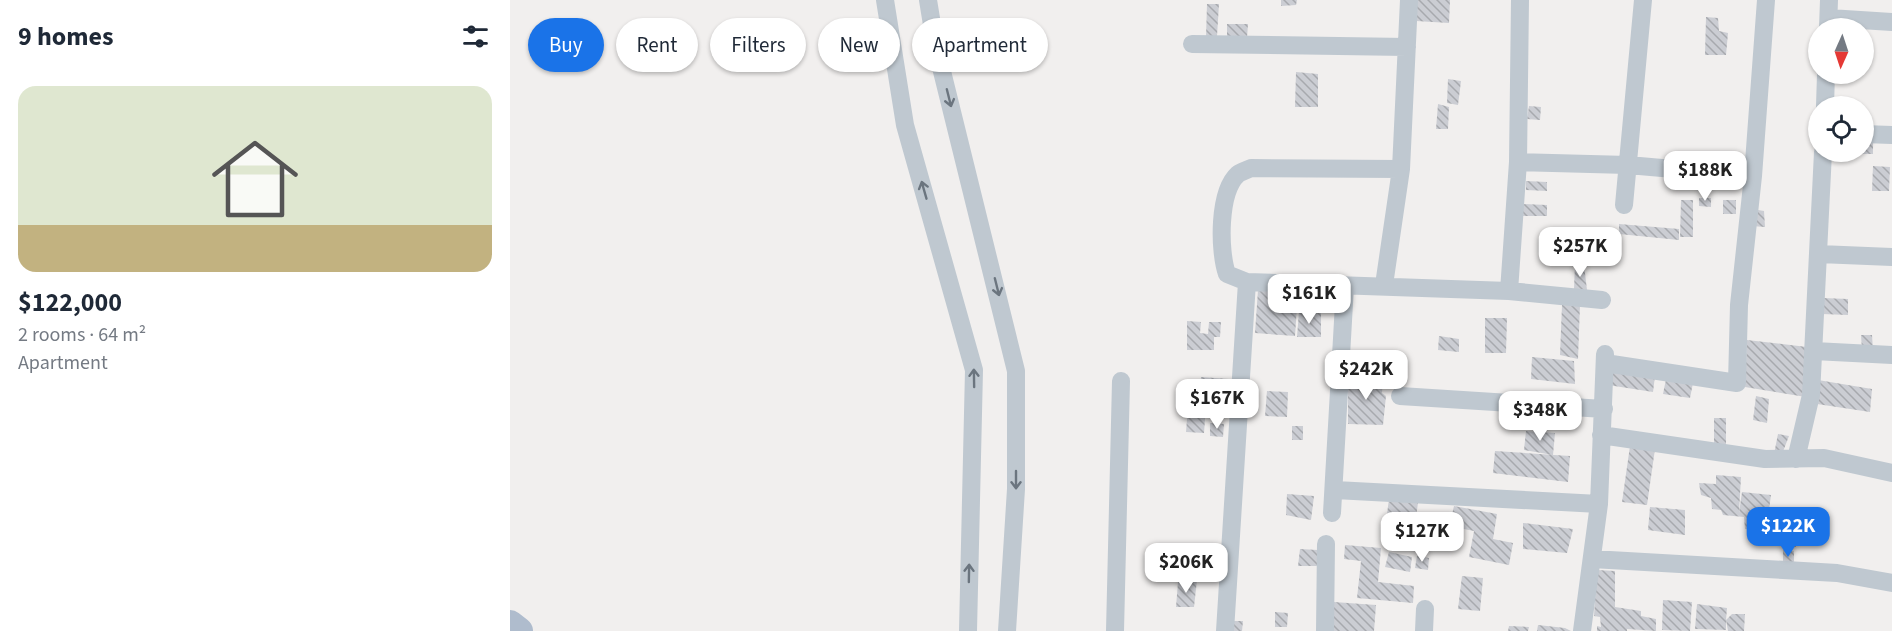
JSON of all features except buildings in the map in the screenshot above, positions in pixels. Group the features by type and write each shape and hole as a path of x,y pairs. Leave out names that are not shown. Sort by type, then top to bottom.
{"main road":[{"path":"510,624 519,631"}],"street":[{"path":"885,0 905,125 974,370 968,631"},
{"path":"928,0 936,44 1016,371 1016,489 1007,631"},
{"path":"1384,285 1401,169 1409,0"},
{"path":"1509,291 1518,162 1520,0"},
{"path":"1624,205 1643,0"},
{"path":"1582,631 1599,504 1605,358 1737,383 1740,305 1753,176 1766,0"},
{"path":"1829,16 1892,22"},
{"path":"1192,44 1407,47"},
{"path":"1874,134 1892,135"},
{"path":"1518,162 1628,165 1753,176"},
{"path":"1796,459 1811,395 1823,162"},
{"path":"1401,169 1251,168 1238,175 1224,202 1223,263 1227,274 1246,282 1509,291 1602,300"},
{"path":"1819,254 1892,258"},
{"path":"1225,631 1246,282"},
{"path":"1332,513 1345,286"},
{"path":"1814,351 1892,355"},
{"path":"1115,631 1121,381"},
{"path":"1400,396 1604,409"},
{"path":"1601,435 1765,459 1824,458 1892,473"},
{"path":"1335,490 1599,504"},
{"path":"1325,631 1326,544"},
{"path":"1592,559 1837,573 1892,583"},
{"path":"1424,631 1425,609"}]}
